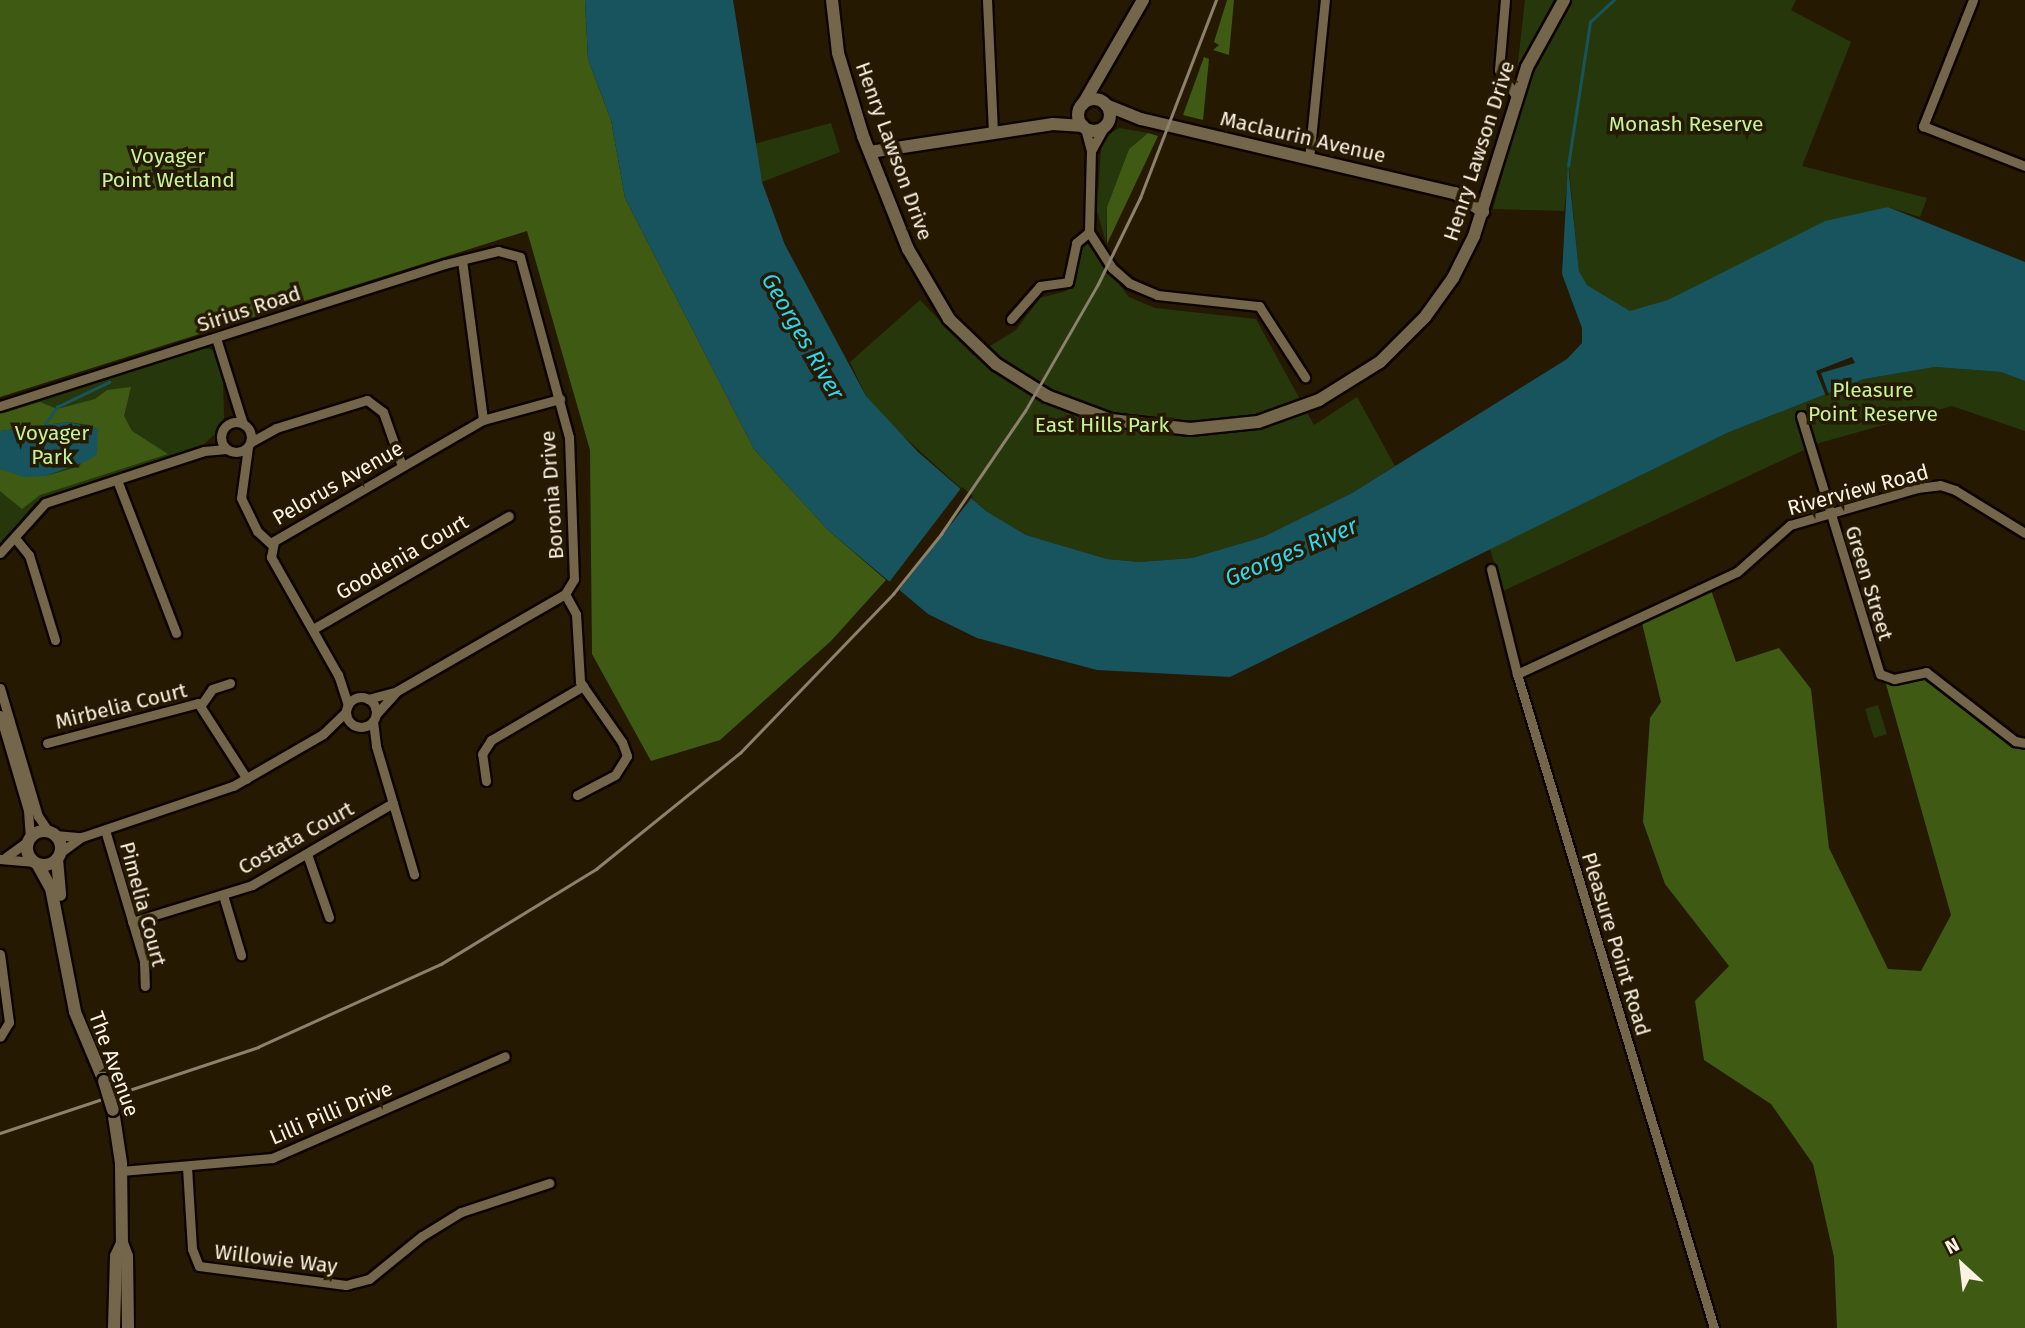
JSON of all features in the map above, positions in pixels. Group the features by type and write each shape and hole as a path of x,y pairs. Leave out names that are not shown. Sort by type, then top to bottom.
{"main road":[{"name":"Henry Lawson Drive","path":"832,0 843,74 870,152 902,236 942,307 980,349 1030,387 1111,420 1190,429 1269,419 1337,391 1399,345 1446,288 1483,212 1516,96 1541,37 1564,0"},
{"path":"1054,124 1081,106 1143,0"},
{"path":"1106,126 1101,85 1111,58"},
{"path":"1081,106 1104,103"},
{"name":"Maclaurin Avenue","path":"1104,103 1142,119 1455,193 1489,191"},
{"path":"870,152 1054,124 1084,127 1081,106"},
{"name":"Maclaurin Avenue","path":"1084,127 1142,119"},
{"name":"Maclaurin Avenue","path":"1455,193 1483,212"},
{"path":"29,840 52,833"},
{"name":"The Avenue","path":"52,833 59,856 72,968 68,982"},
{"name":"The Avenue","path":"29,840 35,863 51,888 68,982 81,1032 104,1081 113,1110 121,1171 122,1242 127,1256 128,1328"},
{"path":"35,863 59,856"},
{"name":"The Avenue","path":"114,1328 116,1256 122,1242"}],"street":[{"path":"987,0 993,132"},
{"path":"1308,159 1325,0"},
{"path":"1505,0 1499,70 1503,82 1516,96"},
{"path":"1973,0 1923,126 2025,166"},
{"path":"1091,150 1106,126"},
{"path":"1084,127 1091,150 1089,232 1120,276 1146,292 1259,306 1305,377"},
{"path":"1011,319 1040,286 1063,285 1070,279 1076,243 1089,232"},
{"name":"Sirius Road","path":"0,407 462,260 511,251"},
{"name":"Boronia Drive","path":"511,251 526,266 570,442 575,572 565,594"},
{"path":"462,260 482,420"},
{"path":"216,338 231,397 246,426 249,445 243,471 243,503 260,535 272,545"},
{"path":"204,451 228,425 231,397"},
{"name":"Pelorus Avenue","path":"376,746 357,726 347,708 338,675 271,557 272,545 482,420 560,399"},
{"path":"1,552 40,505 204,451 230,451 249,445 276,428 372,401 383,412 402,466"},
{"name":"Green Street","path":"1801,416 1875,663 1884,677 1926,672 2015,741 2025,743"},
{"path":"228,425 276,428"},
{"path":"221,435 243,471"},
{"path":"117,480 176,633"},
{"name":"Riverview Road","path":"1517,674 1737,572 1784,528 1830,514 1940,485 1980,502 2025,533"},
{"name":"Goodenia Court","path":"313,629 509,516"},
{"path":"15,538 29,555 55,640"},
{"name":"Pleasure Point Road","path":"1490,569 1517,674 1714,1328"},
{"path":"59,856 82,837 208,798 247,779 323,734 347,708 364,698 397,691 565,594 576,610 583,686 622,742 627,756 615,775 577,795"},
{"name":"Pelorus Avenue","path":"338,675 364,698 375,718"},
{"path":"201,705 212,689 230,683"},
{"path":"486,781 482,754 487,744 583,686"},
{"path":"0,688 38,816 52,833 82,837"},
{"path":"323,734 357,726 375,718 397,691"},
{"name":"Mirbelia Court","path":"47,743 184,704 201,705 247,779"},
{"path":"0,715 28,810 29,840 2,858"},
{"path":"375,718 376,746 414,874"},
{"name":"Costata Court","path":"132,922 260,881 393,803"},
{"name":"Pimelia Court","path":"105,830 145,967 145,986"},
{"path":"307,854 329,917"},
{"path":"2,858 35,863"},
{"path":"223,895 241,956"},
{"path":"0,954 9,1022 0,1037"},
{"name":"Lilli Pilli Drive","path":"121,1171 272,1158 505,1056"},
{"name":"Willowie Way","path":"187,1167 192,1249 199,1266 346,1285 375,1275 412,1243 461,1212 549,1183"}],"green space":[{"name":"Voyager Point Wetland","path":"0,0 585,0 588,59 611,120 625,198 754,449 828,530 886,580 831,641 720,740 651,761 592,654 590,450 527,231 0,397"},
{"path":"1227,0 1234,0 1229,55 1213,50 1219,45 1214,42"},
{"name":"Monash Reserve","path":"1525,0 1796,0 1791,10 1851,42 1802,166 1927,198 1920,217 1888,207 1643,311 1630,311 1587,285 1579,271 1569,169 1564,211 1493,209 1519,115 1518,62"},
{"path":"1204,57 1209,59 1203,120 1183,115"},
{"path":"831,123 840,152 762,182 754,144"},
{"path":"1119,128 1148,133 1129,149 1107,207 1106,242 1097,211 1101,148 1106,136"},
{"path":"1148,133 1158,136 1107,244 1107,207 1129,149"},
{"name":"East Hills Park","path":"1081,243 1088,244 1129,297 1155,308 1256,319 1314,425 1357,397 1395,466 1352,493 1263,537 1192,558 1139,562 1107,559 1026,535 986,511 891,425 866,396 850,362 920,300 974,356 1016,330 1040,298 1066,291 1075,280"},
{"name":"Voyager Park","path":"198,347 215,350 223,378 224,418 216,433 204,444 36,502 0,545 0,410"},
{"name":"Pleasure Point Reserve","path":"1935,367 2001,372 2025,381 2025,431 1952,406 1819,443 1503,591 1490,549 1727,433 1864,379"},
{"path":"131,387 124,416 132,431 168,454 40,495 22,509 0,491 0,469 46,476 80,466 90,425 68,422 0,431 0,414 40,402 57,409 95,399 107,390"},
{"path":"1711,590 1736,662 1779,648 1811,689 1829,848 1888,969 1921,971 1951,915 1884,677 1918,672 2025,743 2025,1328 1837,1328 1834,1257 1813,1164 1771,1104 1704,1060 1695,1001 1729,966 1665,884 1643,822 1650,718 1661,702 1642,623"},
{"path":"1878,705 1887,734 1874,738 1865,709"}],"water":[{"name":"Georges River","path":"585,0 733,0 762,182 785,245 866,396 918,452 986,511 1026,535 1107,559 1139,562 1192,558 1263,537 1352,493 1567,359 1582,343 1582,328 1562,274 1568,165 1579,271 1587,285 1630,311 1668,300 1825,221 1888,207 2025,262 2025,381 2001,372 1935,367 1864,379 1727,433 1230,677 1097,670 977,638 928,614 828,530 754,449 625,198 611,120 588,59"},
{"path":"68,422 98,429 97,454 89,460 46,476 24,477 0,469 0,431"}],"pier":[{"path":"1852,357 1855,363 1821,373 1829,395 1826,396 1816,371"},
{"path":"962,487 973,496 897,593 887,585"}],"waterway":[{"path":"1568,166 1590,22 1614,0"},
{"path":"45,424 57,407 109,382"}],"railway":[{"path":"0,1133 258,1047 441,964 596,869 740,753 893,594 941,534 1025,411 1098,284 1140,198 1216,0"}]}
